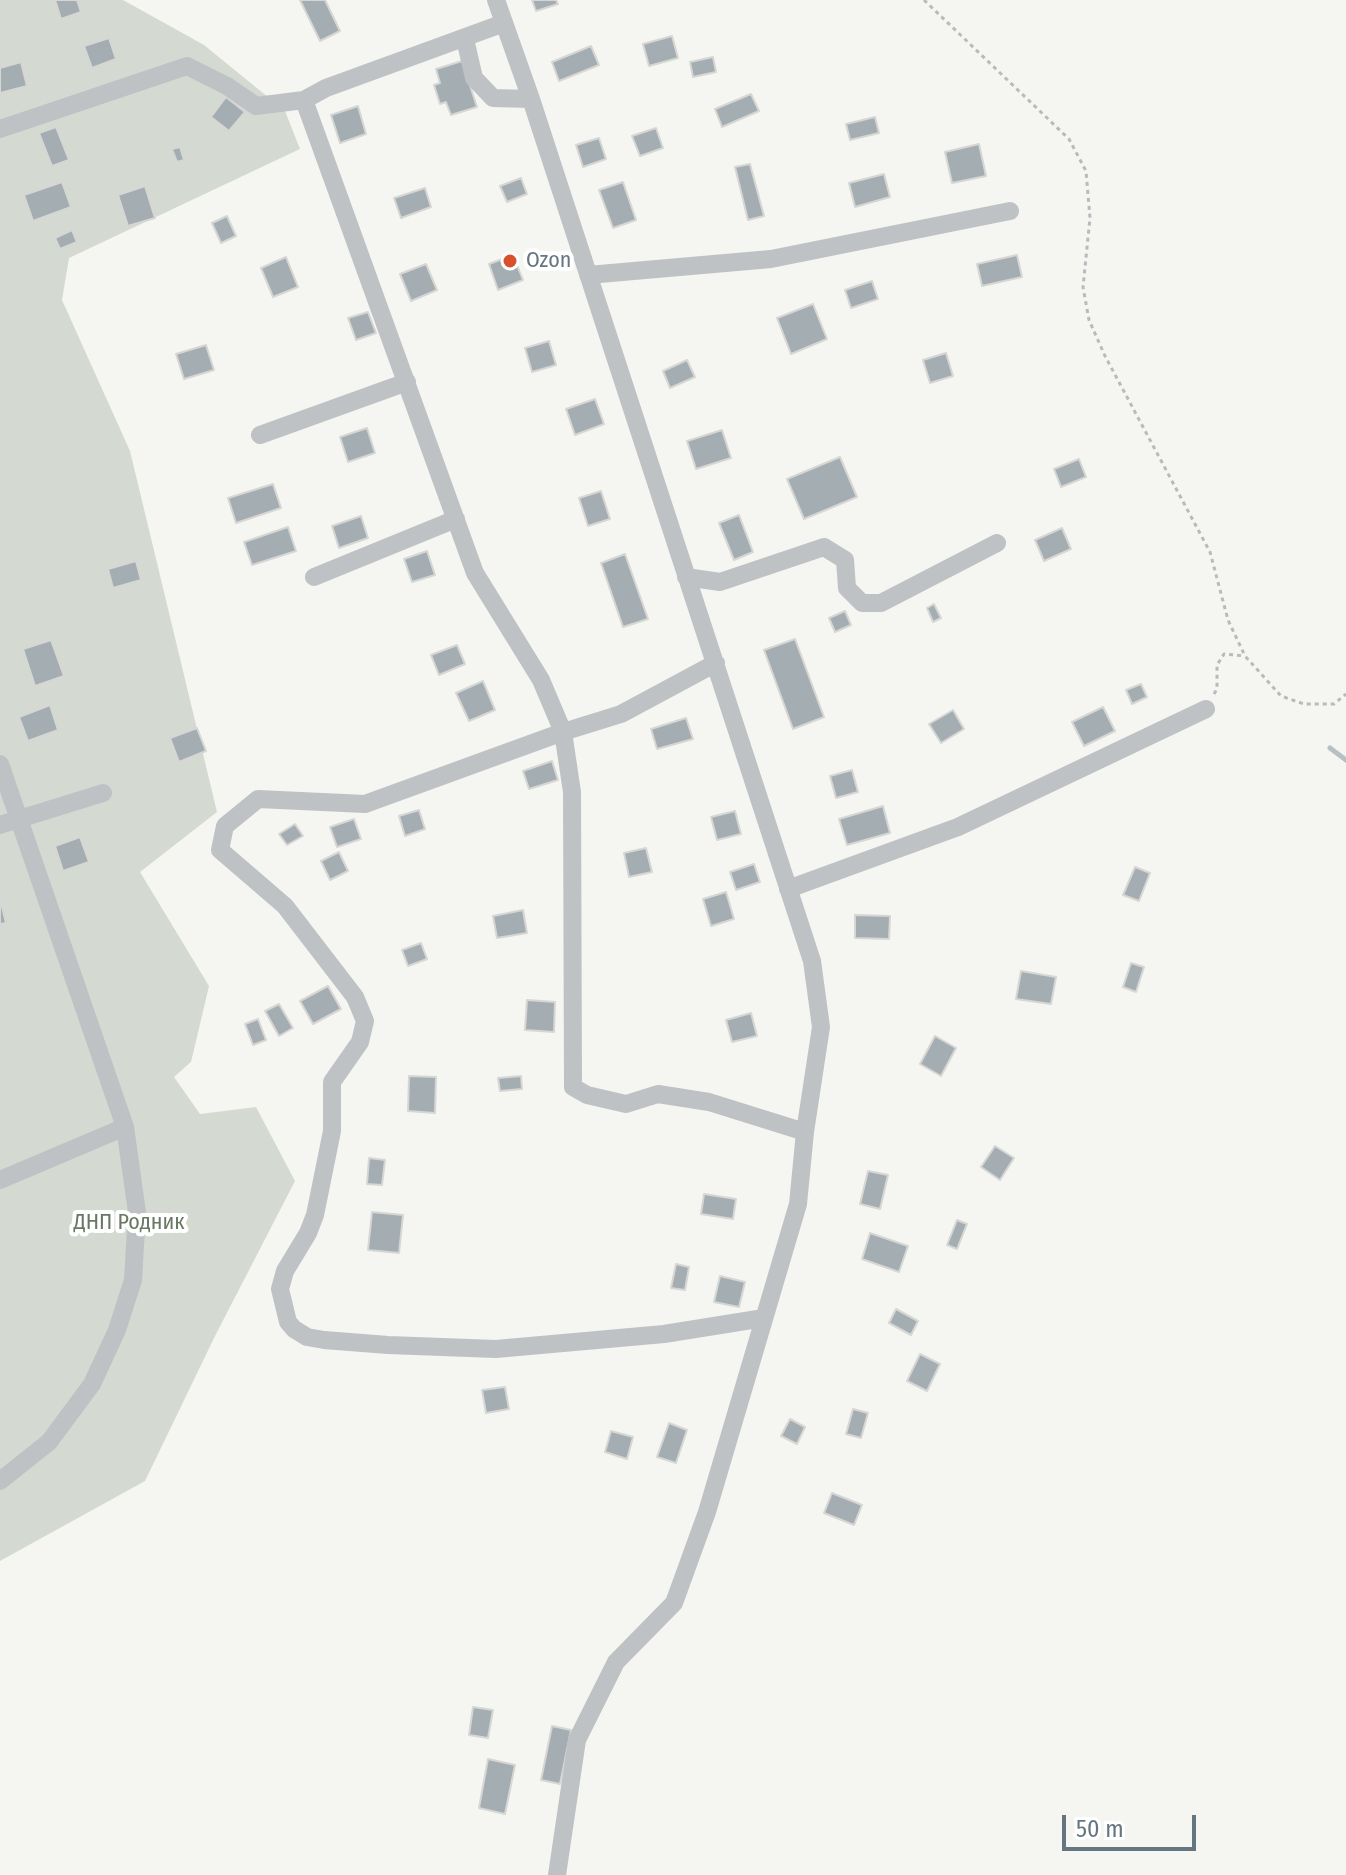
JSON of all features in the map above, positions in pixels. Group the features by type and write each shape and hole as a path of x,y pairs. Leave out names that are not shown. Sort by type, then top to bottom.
{"street":[{"path":"496,0 812,961 821,1027 798,1204 707,1512 674,1603 616,1662 577,1740 557,1875"},
{"path":"0,129 187,66 227,86 256,106 304,100 326,88 504,23"},
{"path":"465,39 474,78 493,98 531,99"},
{"path":"304,100 475,573 541,680 563,732 572,792 573,1087 587,1095 626,1104 658,1094 709,1102 805,1132"},
{"path":"588,275 771,259 1010,211"},
{"path":"260,435 407,382"},
{"path":"314,577 456,519"},
{"path":"686,577 720,582 824,547 845,560 847,588 862,603 881,603 997,543"},
{"path":"716,663 621,714 365,804 258,799 225,826 220,850 285,906 355,997 365,1021 360,1042 332,1082 332,1131 315,1215 285,1271 280,1289 288,1322 307,1337 324,1340 496,1349 664,1334 764,1318"},
{"path":"788,889 958,827 1206,709"},
{"path":"0,764 125,1127 137,1212 133,1280 117,1330 92,1384 49,1442 0,1481"},
{"path":"0,825 103,793"},
{"path":"0,1180 125,1127"}],"path":[{"path":"924,0 1069,139 1086,171 1090,218 1083,287 1089,320 1105,356 1210,552 1228,620 1245,656 1281,696 1304,704 1334,704 1346,694"},
{"path":"1206,709 1217,689 1217,665 1224,654 1245,656"}],"green space":[{"name":"ДНП Родник","path":"0,0 123,0 204,45 285,111 300,149 69,258 62,300 130,451 217,812 140,872 209,986 191,1062 174,1077 200,1114 256,1107 295,1181 145,1481 0,1561"}],"building":[{"path":"55,0 77,0 81,12 61,19"},
{"path":"300,0 325,0 340,31 320,41"},
{"path":"532,0 556,0 558,4 536,11"},
{"path":"672,36 678,58 649,66 643,44"},
{"path":"109,38 116,59 92,68 84,46"},
{"path":"591,46 599,65 559,81 552,62"},
{"path":"713,57 716,72 693,77 690,62"},
{"path":"462,61 477,107 451,115 446,102 440,104 434,85 440,83 436,69"},
{"path":"21,62 27,86 0,93 0,68"},
{"path":"751,94 759,111 722,127 715,109"},
{"path":"226,97 245,112 229,131 211,117"},
{"path":"358,106 366,134 340,143 331,115"},
{"path":"875,117 879,133 850,140 846,124"},
{"path":"56,127 69,160 52,166 39,133"},
{"path":"656,128 663,148 640,156 632,136"},
{"path":"599,138 606,159 583,167 576,145"},
{"path":"979,144 986,176 952,183 945,152"},
{"path":"180,147 184,160 177,162 172,149"},
{"path":"750,164 764,216 748,220 735,167"},
{"path":"884,174 890,197 855,207 849,183"},
{"path":"521,178 527,194 507,202 500,186"},
{"path":"62,182 71,207 33,221 24,195"},
{"path":"623,182 636,220 613,228 599,190"},
{"path":"145,186 155,218 128,226 118,195"},
{"path":"425,188 431,207 401,218 394,198"},
{"path":"227,216 236,236 221,243 212,223"},
{"path":"72,230 77,242 60,249 55,238"},
{"path":"513,255 523,280 498,290 489,264"},
{"path":"1017,255 1022,277 982,286 977,264"},
{"path":"286,257 298,287 273,297 261,268"},
{"path":"426,264 437,290 411,301 400,274"},
{"path":"872,281 878,299 851,308 845,290"},
{"path":"813,304 827,339 791,354 777,318"},
{"path":"368,312 376,333 356,340 348,318"},
{"path":"549,341 556,365 532,372 525,348"},
{"path":"206,345 214,370 184,379 176,354"},
{"path":"946,353 953,376 930,383 923,360"},
{"path":"687,360 695,377 670,388 663,371"},
{"path":"595,399 604,424 575,435 566,409"},
{"path":"367,428 375,453 348,462 340,437"},
{"path":"722,430 731,458 696,469 687,441"},
{"path":"840,457 857,497 804,519 787,479"},
{"path":"1079,459 1086,477 1061,487 1054,469"},
{"path":"273,484 281,508 236,523 228,498"},
{"path":"601,491 610,519 588,526 579,498"},
{"path":"739,515 753,552 734,560 719,523"},
{"path":"361,516 368,538 339,548 332,526"},
{"path":"288,527 296,551 252,565 244,542"},
{"path":"1062,528 1071,549 1044,561 1035,540"},
{"path":"427,551 435,575 412,582 404,559"},
{"path":"625,554 648,619 623,627 601,563"},
{"path":"136,561 141,580 113,588 108,569"},
{"path":"934,604 941,618 933,622 927,608"},
{"path":"845,611 851,625 835,632 829,618"},
{"path":"795,639 824,717 793,729 764,650"},
{"path":"51,640 64,676 35,686 23,649"},
{"path":"457,645 465,664 439,675 431,655"},
{"path":"483,681 495,710 469,721 456,693"},
{"path":"1141,684 1147,697 1132,704 1126,690"},
{"path":"50,705 58,730 28,741 19,717"},
{"path":"1103,707 1115,731 1084,746 1072,722"},
{"path":"953,710 964,729 941,743 929,724"},
{"path":"686,718 693,739 657,749 651,729"},
{"path":"197,728 206,751 179,762 170,738"},
{"path":"552,761 558,780 529,789 523,771"},
{"path":"852,770 858,792 836,798 830,776"},
{"path":"883,806 890,833 847,845 839,819"},
{"path":"419,810 425,829 405,836 399,816"},
{"path":"735,811 741,834 717,840 711,817"},
{"path":"354,819 361,839 337,847 330,827"},
{"path":"295,824 303,836 287,845 279,834"},
{"path":"80,837 89,862 63,871 55,846"},
{"path":"646,848 652,872 629,877 624,853"},
{"path":"339,852 348,871 330,880 321,861"},
{"path":"754,864 760,882 736,890 730,872"},
{"path":"1135,867 1150,873 1139,901 1123,895"},
{"path":"726,892 734,919 711,926 703,899"},
{"path":"0,899 6,923 0,924"},
{"path":"523,910 527,933 497,938 493,916"},
{"path":"855,915 890,916 889,939 855,938"},
{"path":"421,943 427,959 408,966 402,950"},
{"path":"1131,963 1144,967 1136,992 1123,987"},
{"path":"1021,971 1056,977 1051,1004 1016,999"},
{"path":"328,986 341,1009 313,1024 300,1001"},
{"path":"527,1000 555,1002 554,1032 525,1030"},
{"path":"279,1004 293,1028 279,1036 265,1011"},
{"path":"751,1013 757,1036 732,1042 726,1020"},
{"path":"258,1019 266,1040 253,1045 245,1024"},
{"path":"935,1036 956,1048 941,1076 920,1064"},
{"path":"409,1076 436,1077 435,1113 408,1111"},
{"path":"521,1076 522,1089 500,1091 498,1078"},
{"path":"995,1146 1014,1158 1000,1180 981,1167"},
{"path":"369,1158 385,1160 382,1185 367,1184"},
{"path":"868,1171 888,1175 880,1209 860,1204"},
{"path":"704,1194 736,1199 733,1219 701,1214"},
{"path":"372,1212 403,1215 399,1253 368,1250"},
{"path":"957,1220 967,1224 957,1249 947,1245"},
{"path":"870,1233 908,1246 899,1272 862,1259"},
{"path":"676,1264 689,1267 685,1290 671,1288"},
{"path":"720,1276 745,1282 739,1307 714,1302"},
{"path":"896,1309 918,1321 911,1335 889,1323"},
{"path":"920,1354 940,1364 927,1391 907,1381"},
{"path":"505,1387 509,1409 486,1413 482,1390"},
{"path":"853,1409 868,1413 861,1438 846,1434"},
{"path":"790,1419 805,1427 797,1444 781,1436"},
{"path":"669,1423 687,1430 676,1463 657,1457"},
{"path":"611,1431 633,1437 627,1459 605,1452"},
{"path":"832,1493 862,1505 854,1525 824,1513"},
{"path":"473,1707 493,1710 488,1738 469,1735"},
{"path":"552,1726 571,1730 560,1784 541,1780"},
{"path":"488,1759 515,1765 505,1814 479,1808"}],"waterway":[{"path":"1330,748 1346,760"}],"place":[{"name":"Ozon","path":"510,261"}]}
